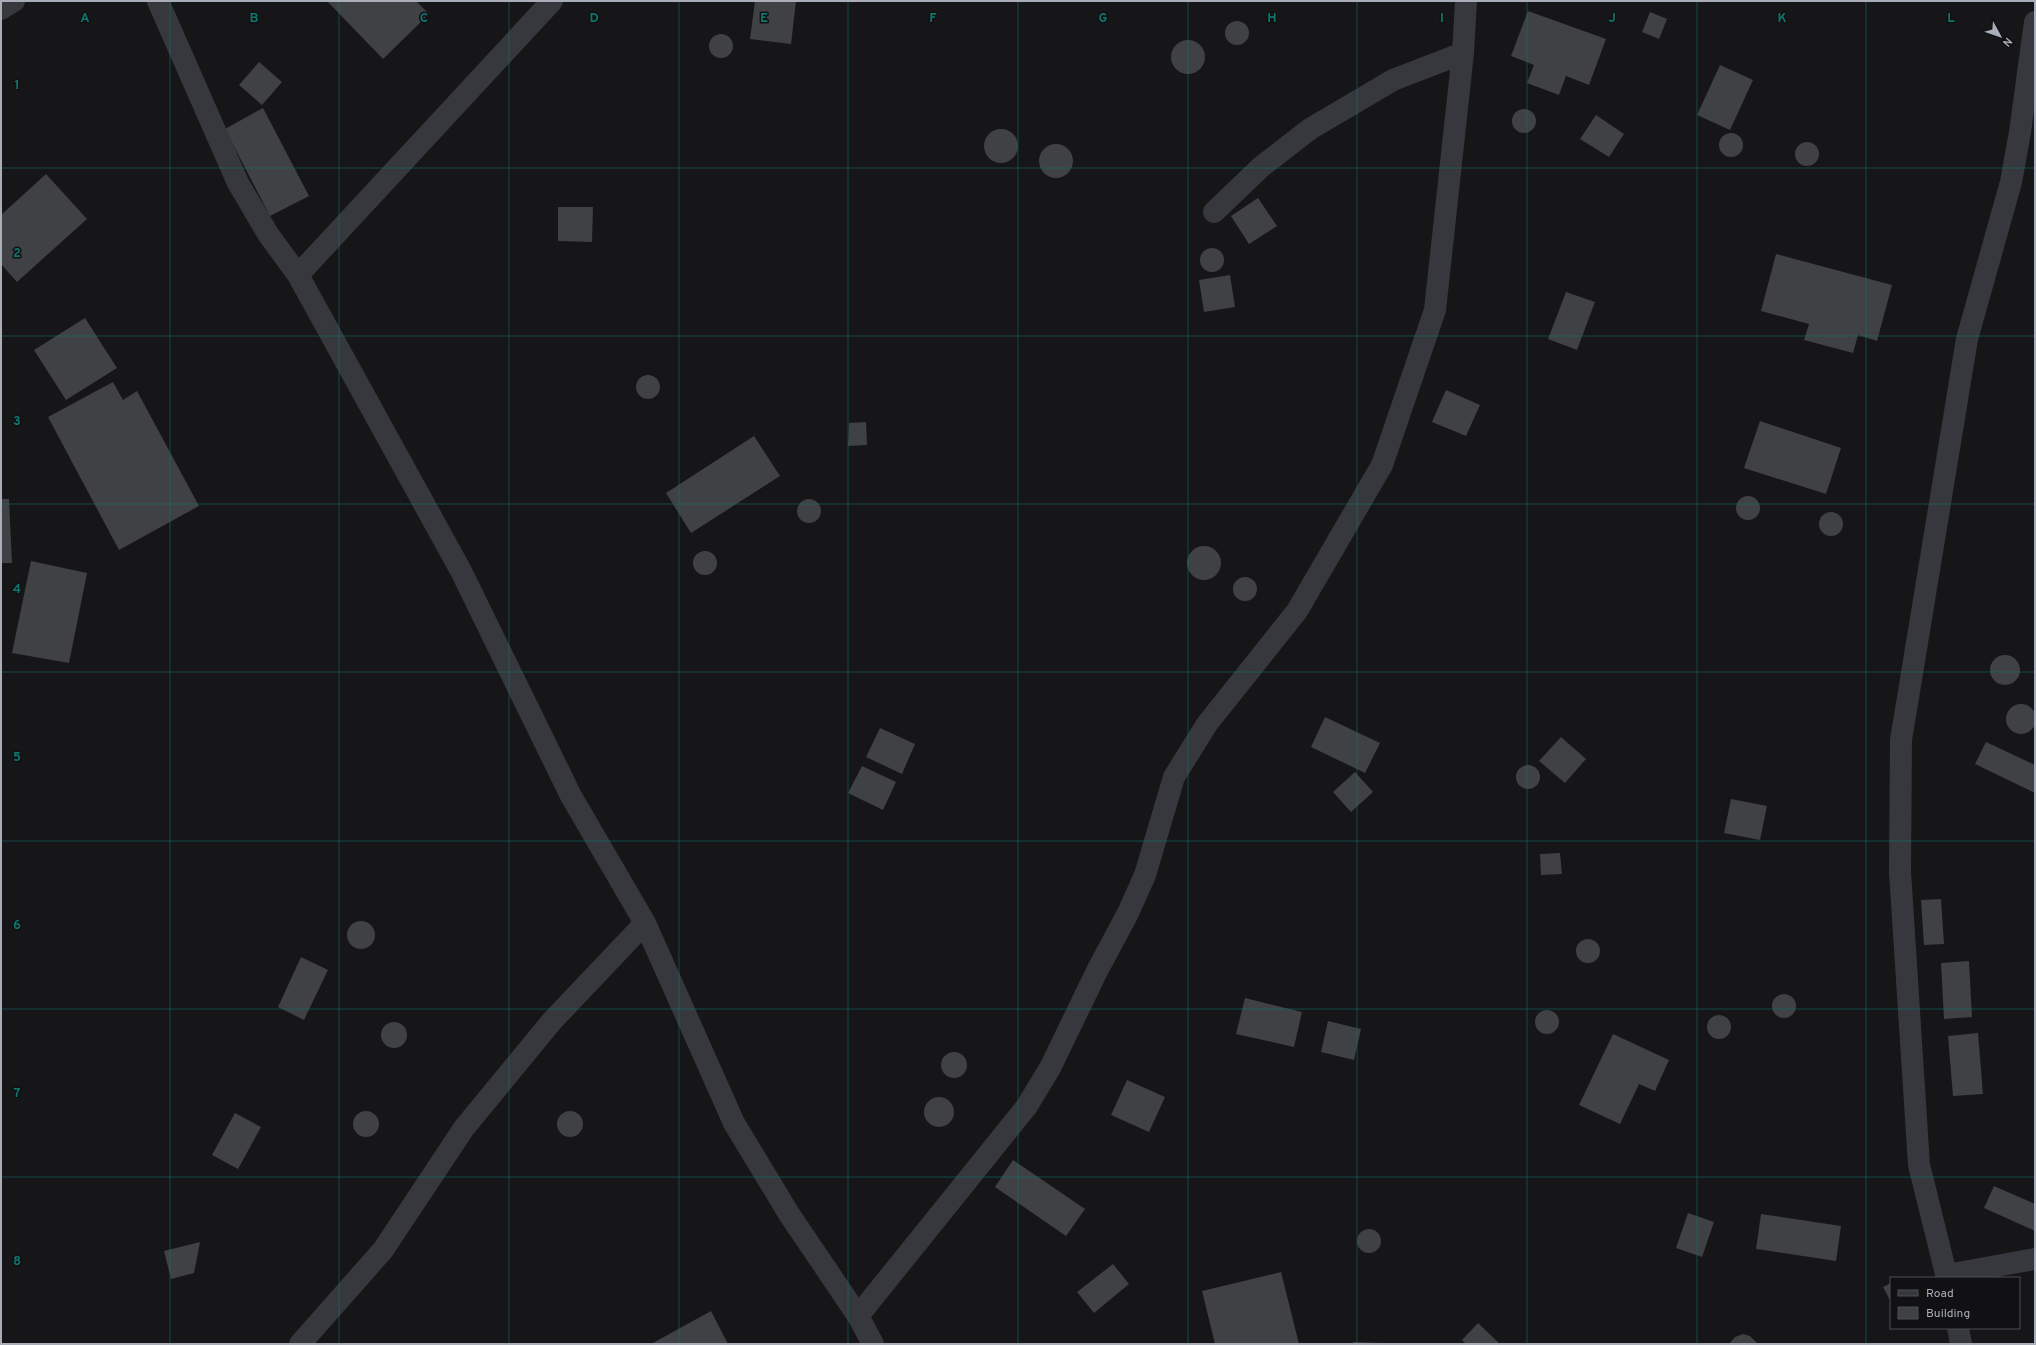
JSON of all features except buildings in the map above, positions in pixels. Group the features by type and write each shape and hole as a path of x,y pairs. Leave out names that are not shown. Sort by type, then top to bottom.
{"street":[{"path":"1,9 14,1"},
{"path":"158,1 238,183 268,234 298,275 461,571 570,796 645,923 734,1123 788,1214 858,1316 873,1344"},
{"path":"298,275 552,1"},
{"path":"858,1316 1028,1106 1050,1068 1134,900 1145,875 1174,777 1207,724 1297,611 1382,465 1435,310 1463,53 1466,1"},
{"path":"2035,22 2020,132 2011,182 1967,339 1900,740 1900,872 1919,1165 1947,1277 2035,1259"},
{"path":"1214,212 1261,167 1310,129 1393,80 1463,53"},
{"path":"300,1344 383,1250 464,1128 542,1033 645,923"},
{"path":"1958,1329 1961,1344"}]}
